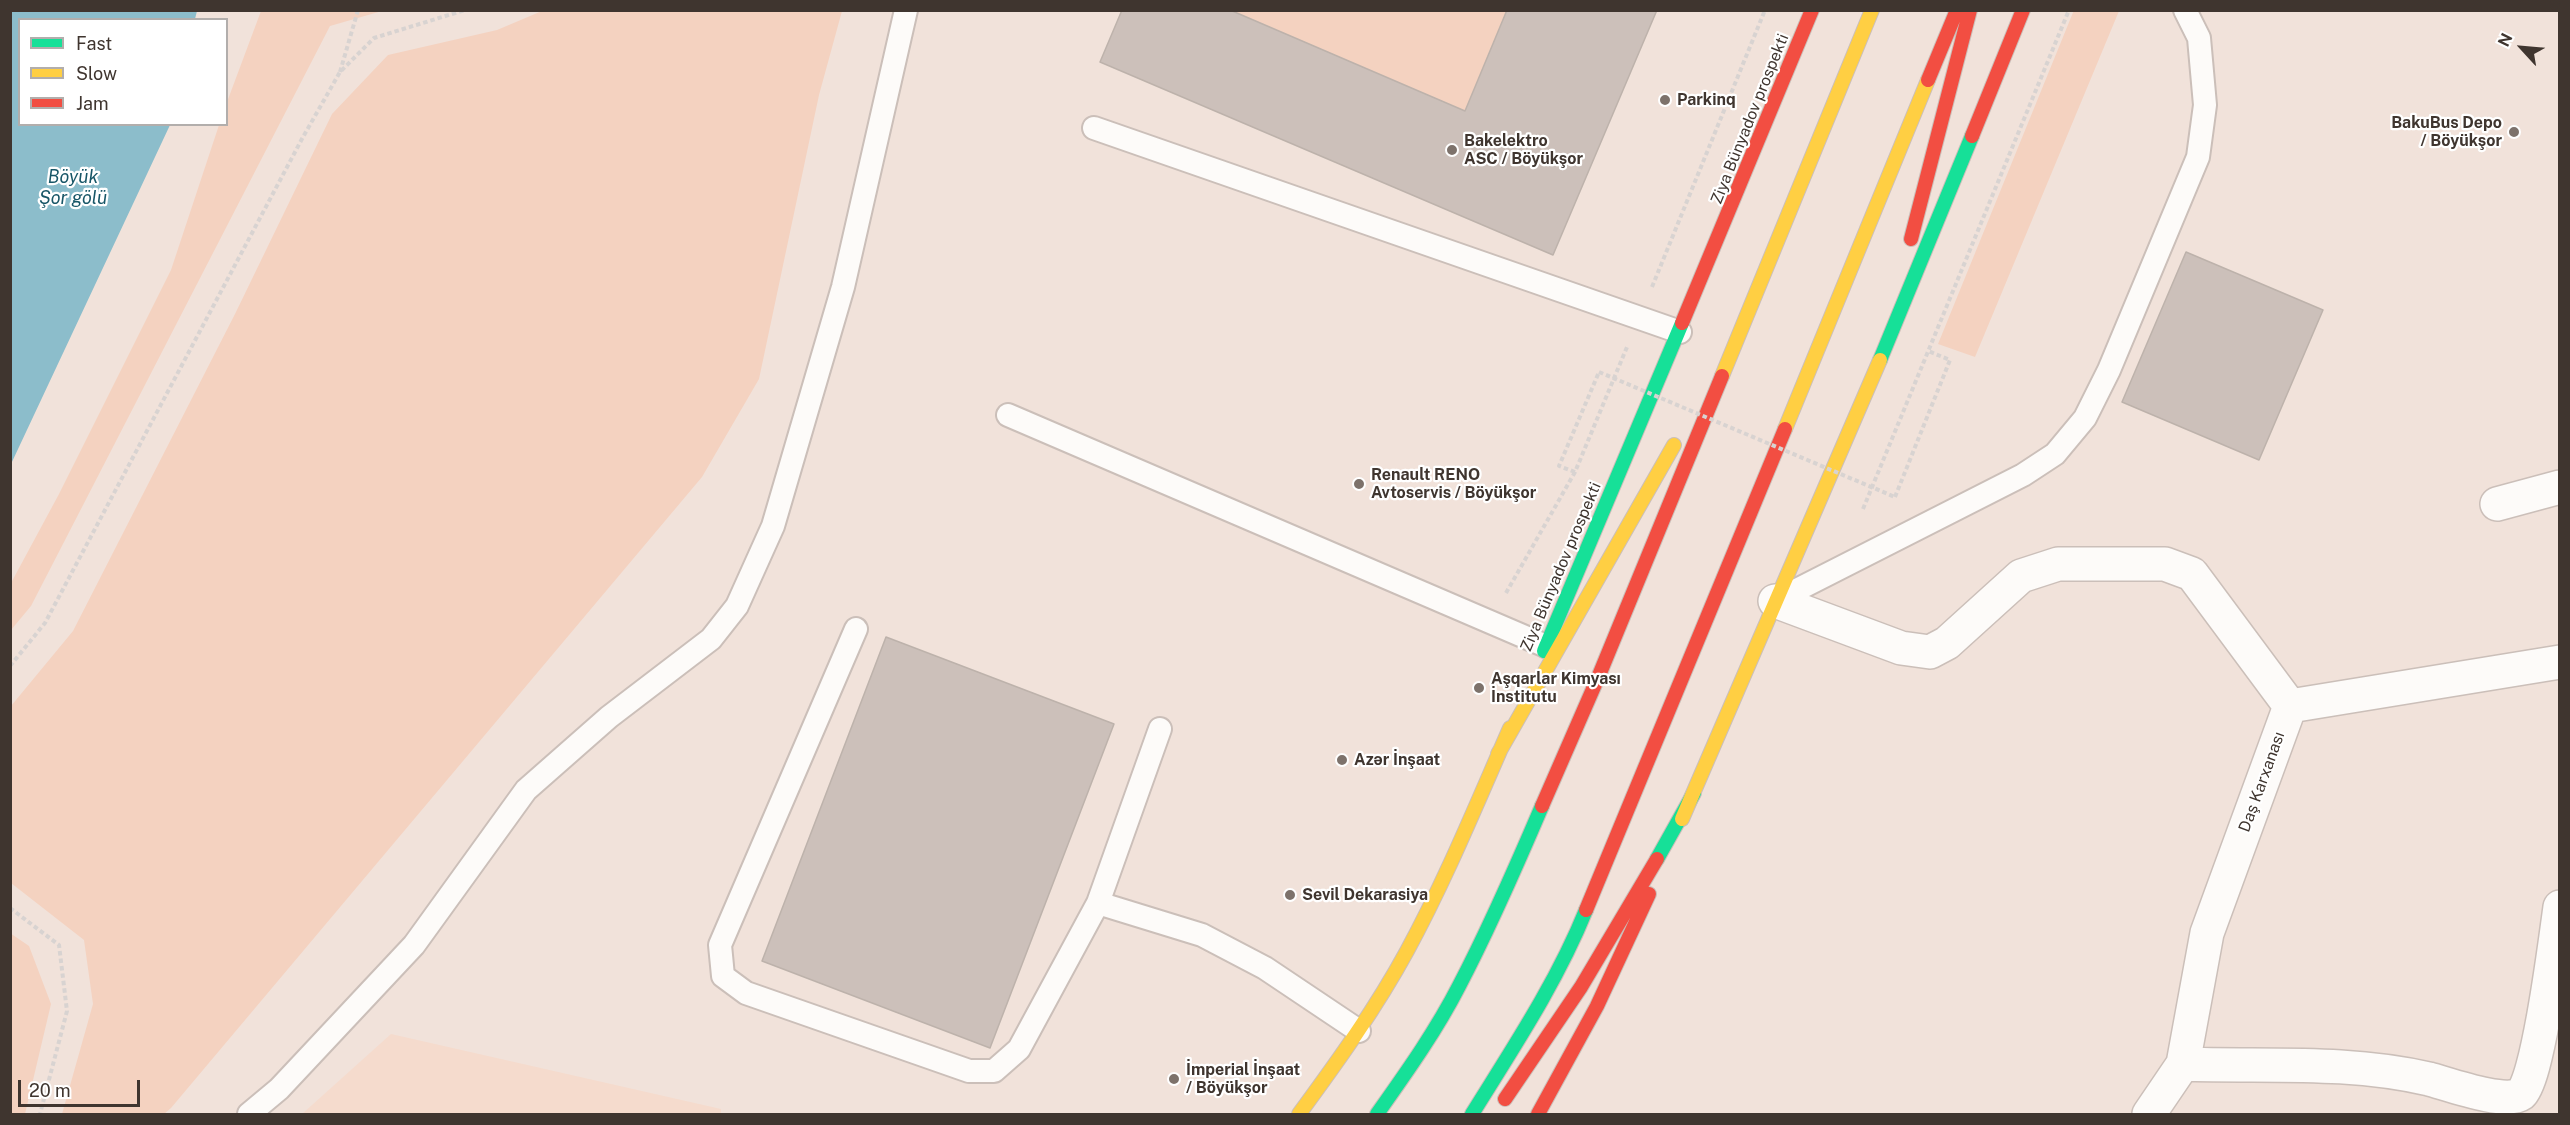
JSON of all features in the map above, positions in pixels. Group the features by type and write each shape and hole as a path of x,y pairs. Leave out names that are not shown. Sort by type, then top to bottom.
{"main road":[{"name":"Ziya Bünyadov prospekti","path":"1299,1114 1359,1031 1418,929 1546,646 1680,332 1812,10"},
{"path":"1377,1114 1405,1074 1458,988 1505,891 1600,673 1872,10"},
{"path":"1472,1114 1528,1024 1577,933 1957,10"},
{"path":"1879,363 1970,10"},
{"path":"1538,1114 1574,1054 1622,958 1879,363 2023,10"},
{"path":"1498,754 1741,329"},
{"path":"1493,1114 1542,1048 1593,971 1694,793"}],"street":[{"path":"2498,504 2559,487"},
{"path":"1775,601 1901,648 1929,652 1947,643 2021,576 2058,564 2165,564 2192,574 2290,706 2559,662"},
{"name":"Daş Karxanası","path":"2149,1114 2183,1064 2207,933 2290,706"},
{"path":"2183,1064 2244,1066 2307,1064 2364,1068 2422,1077 2496,1097 2516,1097 2523,1092 2532,1068 2549,987 2559,907"}],"lane":[{"path":"249,1114 279,1089 414,945 526,790 609,717 711,639 737,606 773,526 843,287 906,10"},
{"path":"1775,601 2023,475 2055,454 2085,418 2109,370 2198,157 2205,105 2202,71 2199,38 2185,10"},
{"path":"1094,128 1680,332"},
{"path":"1008,416 1546,646"},
{"path":"856,629 720,945 723,976 746,993 969,1071 994,1071 1019,1049 1098,903 1160,729"},
{"path":"1098,903 1202,935 1265,968 1359,1031"}],"path":[{"path":"10,666 45,623 303,137 340,72 358,10"},
{"path":"340,72 374,38 465,10"},
{"path":"1863,509 2069,10"},
{"path":"1575,472 1559,466 1599,372 1894,496 1950,360 1928,351"},
{"path":"10,908 59,945 67,1011 40,1114"}],"shaded area":[{"path":"2074,10 2119,11 1975,357 1938,344"},
{"path":"261,11 382,11 330,26 31,606 11,630 11,583 59,494 171,270 219,126 228,126 228,99"},
{"path":"542,11 842,11 819,95 759,379 702,477 171,1108 164,1114 62,1114 93,1004 84,940 11,883 11,706 73,631 235,314 332,114 388,55 497,30"},
{"path":"1230,11 1507,11 1465,111"},
{"path":"10,933 29,946 51,1004 25,1114 11,1114"},
{"path":"391,1034 721,1109 721,1114 302,1114"}],"water":[{"name":"Böyük Şor gölü","path":"11,10 197,11 195,18 18,18 18,126 170,126 11,464"}],"building":[{"name":"Bakelektro ASC / Böyükşor","path":"1122,10 1230,10 1465,111 1507,10 1657,10 1553,255 1100,62"},
{"path":"2186,252 2323,310 2259,460 2122,402"},
{"path":"886,637 1114,724 990,1048 762,961"}],"traffic: fast":[{"path":"1880,360 1972,136"},
{"path":"1544,651 1682,323"},
{"path":"1657,859 1694,793"},
{"path":"1377,1114 1450,1003 1492,919 1542,806"},
{"path":"1472,1114 1548,989 1586,910"}],"traffic: slow":[{"path":"1722,376 1872,10"},
{"path":"1785,429 1928,80"},
{"path":"1682,819 1880,360"},
{"path":"1498,754 1674,445"},
{"path":"1299,1114 1369,1014 1407,951 1448,869 1510,728"}],"traffic: jam":[{"path":"1682,323 1812,10"},
{"path":"1928,80 1957,10"},
{"path":"1911,239 1970,10"},
{"path":"1972,136 2023,10"},
{"path":"1542,806 1600,673 1722,376"},
{"path":"1586,910 1785,429"},
{"path":"1505,1099 1581,987 1657,859"},
{"path":"1538,1114 1597,1006 1649,894"}],"place":[{"name":"Parkinq","path":"1665,100"},
{"name":"BakuBus Depo / Böyükşor","path":"2514,132"},
{"name":"Bakelektro ASC / Böyükşor","path":"1452,150"},
{"name":"Renault RENO Avtoservis / Böyükşor","path":"1359,484"},
{"name":"Aşqarlar Kimyası İnstitutu","path":"1479,688"},
{"name":"Azər İnşaat","path":"1342,760"},
{"name":"Sevil Dekarasiya","path":"1290,895"},
{"name":"İmperial İnşaat / Böyükşor","path":"1174,1079"}]}
